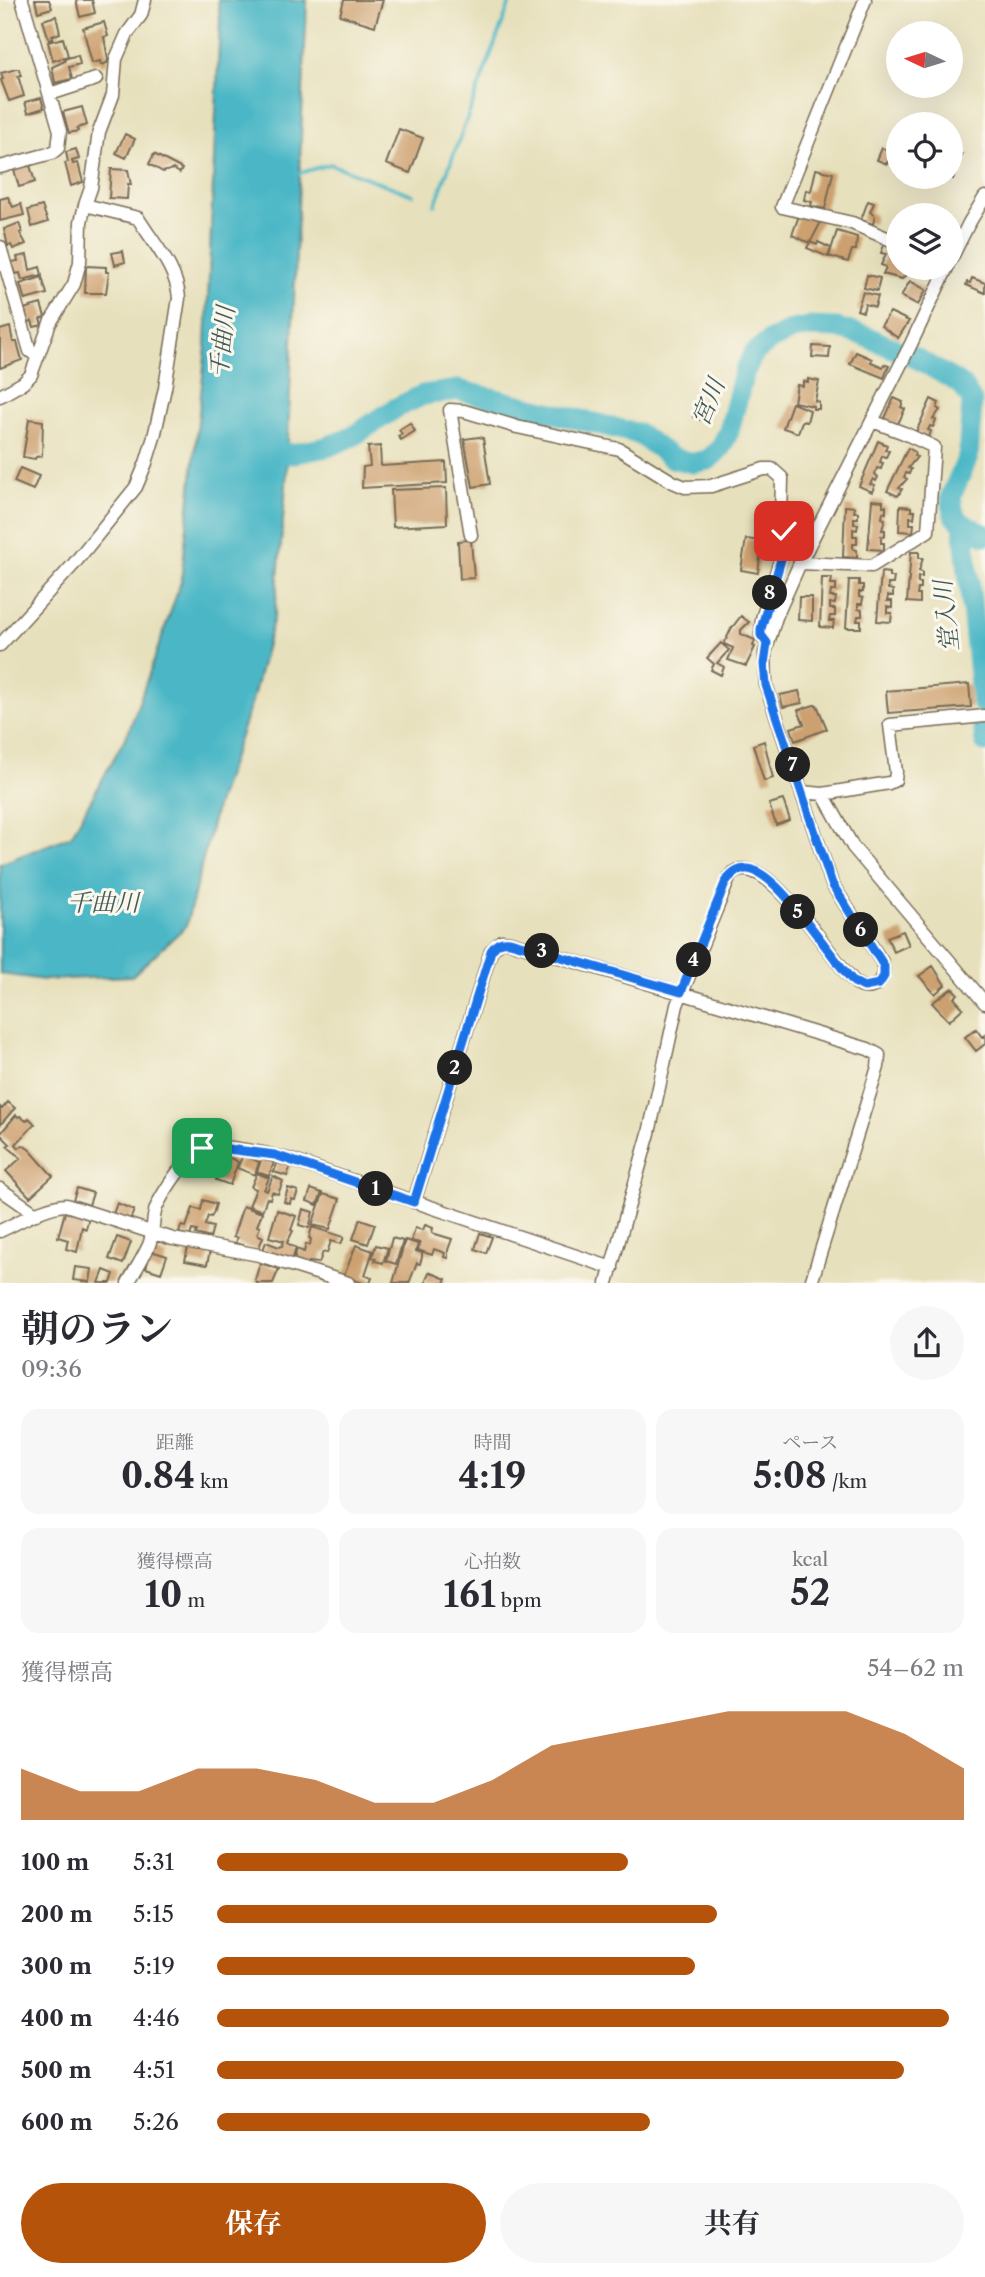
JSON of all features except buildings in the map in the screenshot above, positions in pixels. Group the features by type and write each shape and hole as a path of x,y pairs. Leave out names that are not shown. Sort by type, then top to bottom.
{"street":[{"path":"0,167 52,153 58,148 60,131 22,0"},
{"path":"0,396 23,383 31,375 50,323 74,284 80,262 85,205 91,188 99,132 113,95 116,59 127,34 141,15 145,0"},
{"path":"865,0 782,207 852,223 886,238"},
{"path":"50,94 96,79"},
{"path":"963,235 985,197"},
{"path":"0,645 73,565 135,487 146,463 165,388 179,298 173,273 138,218 85,205"},
{"path":"0,247 4,276 30,351 38,357"},
{"path":"607,1283 644,1153 681,992 726,881 734,872 741,869 756,871 783,894 859,986 870,988 884,976 882,962 832,884 766,685 764,664 767,643 800,563 941,280"},
{"path":"471,535 450,410 464,411 517,427 619,449 685,487 711,486 772,469 782,478 781,523 788,535 762,619 761,635 767,643"},
{"path":"800,563 872,566 929,531 933,447 872,421"},
{"path":"788,535 813,538"},
{"path":"802,792 823,794 895,780 890,725 985,716"},
{"path":"823,794 853,847 985,1003"},
{"path":"414,1202 491,951 501,941 510,942 868,1049 879,1055 878,1067 811,1283"},
{"path":"128,1283 150,1243 157,1207 190,1156 202,1148 212,1147 275,1155 612,1268"},
{"path":"0,1189 36,1214"},
{"path":"0,1231 58,1206 74,1207 184,1241 259,1255 348,1283"}],"water":[{"name":"千曲川","path":"218,0 307,0 286,485 275,613 252,701 217,804 186,926 132,976 44,980 0,974 0,864 71,836 129,731 181,582 206,346 220,19"}],"waterway":[{"path":"435,205 511,0"},
{"path":"297,174 330,164 413,195"},
{"name":"宮川","path":"259,445 291,454 327,447 353,436 396,408 423,395 458,390 639,434 672,458 693,463 708,460 720,449 729,431 744,373 754,353 771,340 792,330 809,327 837,328 865,336 916,358 962,385 972,401 968,457 951,496 954,515 963,524 985,535"},
{"name":"堂入川","path":"963,524 982,703"},
{"name":"堂入川","path":"983,723 985,742"}],"route":[{"path":"202,1148 275,1155 414,1202 491,951 496,944 501,941 510,942 681,992 726,881 741,869 756,871 771,882 794,906 854,982 870,988 879,984 884,976 884,966 832,884 766,685 764,664 767,643 761,635 762,619 788,535 784,531"}]}
